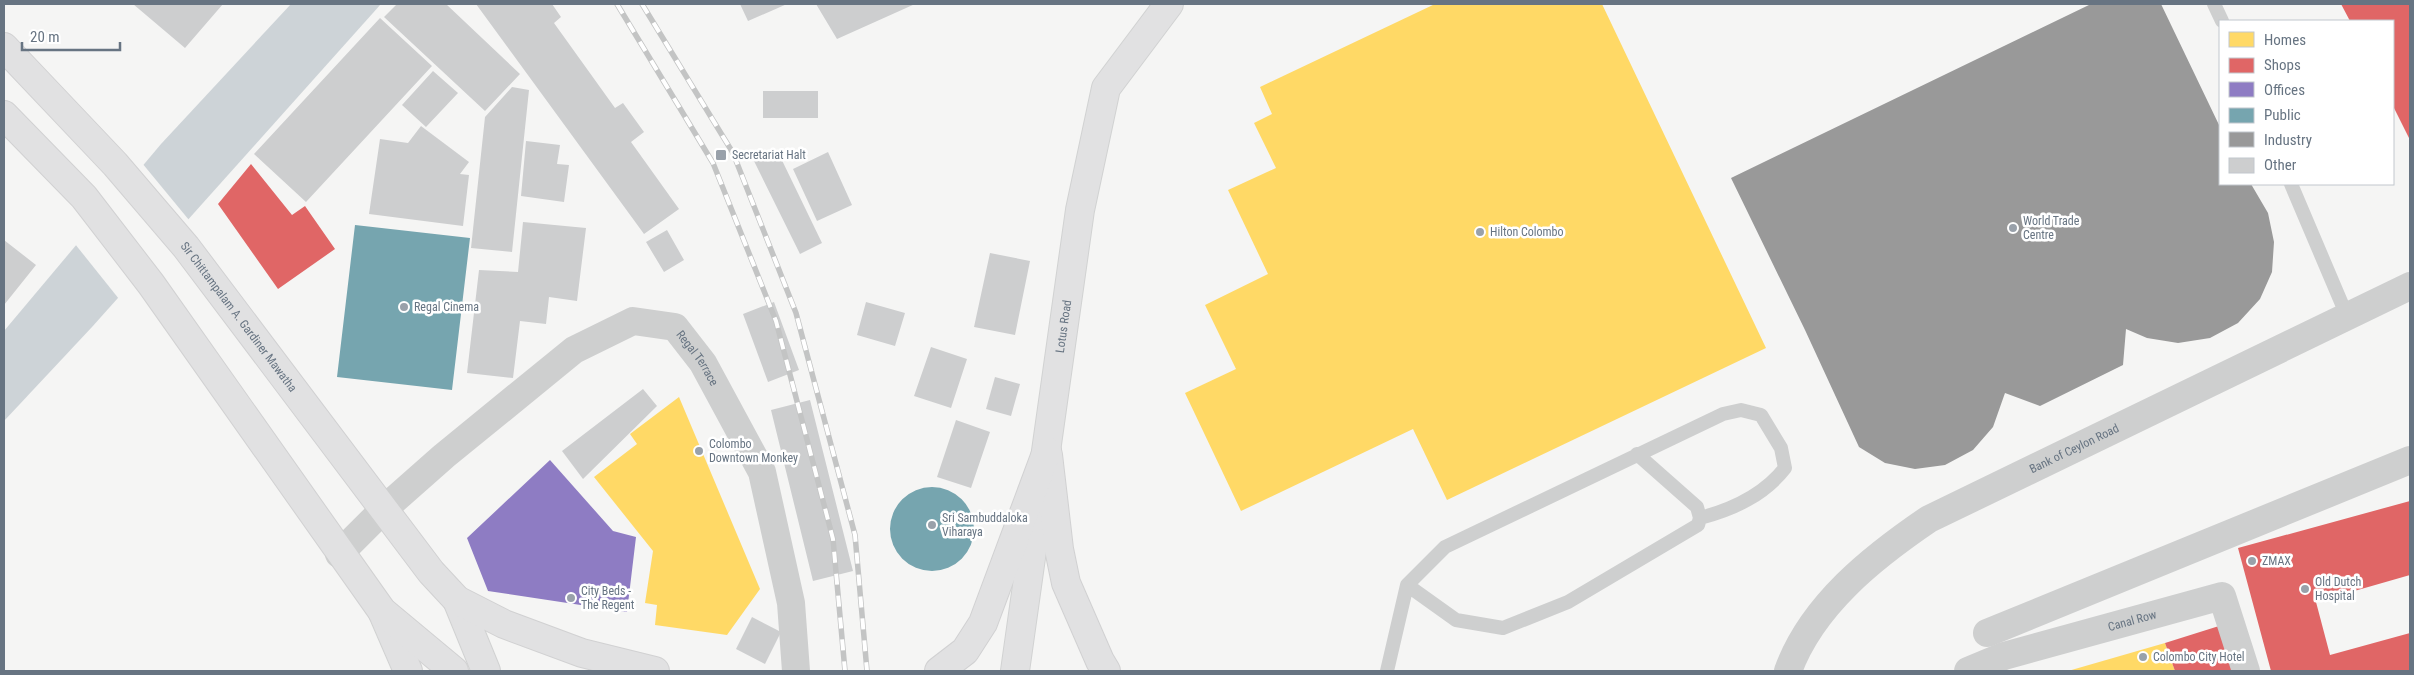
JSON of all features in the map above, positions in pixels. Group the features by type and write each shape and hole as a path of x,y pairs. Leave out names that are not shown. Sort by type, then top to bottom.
{"main road":[{"name":"Lotus Road","path":"1015,671 1080,210 1106,88 1169,4"},
{"name":"Sir Chittampalam A. Gardiner Mawatha","path":"4,47 115,164 186,247 431,572 457,600"},
{"path":"4,115 84,197 151,284 339,554 382,611 454,671"},
{"path":"939,671 965,651 983,623 1047,451"},
{"path":"1047,451 1059,549 1066,583 1106,671"},
{"path":"457,600 486,671"},
{"path":"457,600 504,624 547,642 655,671"},
{"path":"382,611 408,671"}],"street":[{"name":"Bank of Ceylon Road","path":"1788,671 1824,608 1882,550 1929,519 2410,286"},
{"name":"Regal Terrace","path":"339,554 384,509 444,456 574,350 633,321 675,328 702,363 762,472 791,603 796,671"},
{"path":"1987,633 2410,460"},
{"name":"Canal Row","path":"1968,671 2004,656 2222,596 2246,671"}],"lane":[{"path":"2214,4 2222,20"},
{"path":"2291,185 2347,316"},
{"path":"1387,671 1407,585 1445,547 1723,414 1741,410 1761,415 1781,448 1785,468 1773,484 1748,500 1718,514 1700,518"},
{"path":"1407,585 1456,620 1503,628 1568,602 1698,525 1700,518 1697,507 1637,454"}],"shaded area":[{"path":"291,4 381,4 92,327 4,421 4,331 161,144"}],"pier":[{"path":"142,163 189,220 119,299 75,244"}],"building: Homes":[{"name":"Hilton Colombo","path":"1435,4 1602,4 1766,348 1447,500 1413,429 1241,511 1185,393 1236,369 1205,305 1268,274 1228,190 1276,168 1254,123 1272,114 1260,87"},
{"path":"679,397 760,589 727,635 655,625 657,605 645,603 653,551 594,477 637,444 630,434"},
{"name":"Colombo City Hotel","path":"2165,643 2175,671 2068,671"}],"building: Shops":[{"path":"2341,4 2410,4 2410,140 2394,108 2394,20 2349,20"},
{"path":"251,164 292,215 305,206 335,249 278,289 218,204"},
{"name":"Old Dutch Hospital","path":"2410,501 2410,575 2316,602 2330,655 2410,633 2410,671 2271,671 2238,548"},
{"path":"2219,626 2232,671 2175,671 2165,643"}],"building: Offices":[{"path":"550,460 613,531 636,537 627,612 488,591 467,538"}],"building: Public":[{"name":"Regal Cinema","path":"355,225 470,238 452,390 337,377"},
{"name":"Sri Sambuddaloka Viharaya","path":"932,487 948,490 967,506 971,513 974,529 971,545 955,564 948,568 932,571 916,568 897,552 893,545 890,529 893,513 909,494 916,490"}],"building: Industry":[{"name":"World Trade Centre","path":"2091,4 2161,4 2219,125 2219,185 2252,185 2268,213 2274,242 2272,272 2260,299 2238,323 2210,338 2178,343 2147,338 2126,329 2123,365 2040,406 2005,393 1993,427 1973,450 1945,465 1915,469 1885,463 1859,447 1805,330 1731,178"}],"building: Other":[{"path":"133,4 223,4 185,48"},
{"path":"397,4 446,4 520,74 485,111 384,17"},
{"path":"476,4 552,4 561,17 554,23 615,108 623,103 644,132 631,142 679,209 644,234"},
{"path":"740,4 787,4 748,21"},
{"path":"816,4 915,4 837,39"},
{"path":"380,18 432,66 306,202 254,154"},
{"path":"433,71 458,93 426,127 402,105"},
{"path":"512,87 529,90 512,252 471,248 485,117"},
{"path":"763,91 818,91 818,118 763,118"},
{"path":"421,126 469,162 460,174 469,175 463,226 369,214 380,139 408,143"},
{"path":"526,141 560,145 557,164 569,165 564,202 521,196"},
{"path":"777,150 822,243 800,254 754,161"},
{"path":"828,152 852,205 817,221 793,169"},
{"path":"523,222 586,228 577,301 549,297 546,324 520,321 513,378 467,373 479,270 518,272"},
{"path":"667,230 684,260 664,272 646,242"},
{"path":"4,240 36,265 4,305"},
{"path":"990,253 1030,261 1015,335 974,327"},
{"path":"774,302 799,370 768,382 743,314"},
{"path":"866,302 905,313 895,346 857,335"},
{"path":"931,347 967,359 951,408 914,396"},
{"path":"995,377 1020,384 1011,416 986,409"},
{"path":"643,389 657,406 583,479 562,451"},
{"path":"810,400 853,571 813,581 771,410"},
{"path":"956,420 990,432 971,488 937,477"},
{"path":"752,617 781,632 765,664 736,649"}],"railway":[{"path":"617,4 713,163 776,321 833,539 845,671"},
{"path":"642,4 733,153 796,313 855,535 867,671"}],"place":[{"name":"Secretariat Halt","path":"721,155"},
{"name":"World Trade Centre","path":"2013,228"},
{"name":"Hilton Colombo","path":"1480,232"},
{"name":"Regal Cinema","path":"404,307"},
{"name":"Colombo Downtown Monkey","path":"699,451"},
{"name":"Sri Sambuddaloka Viharaya","path":"932,525"},
{"name":"ZMAX","path":"2252,561"},
{"name":"Old Dutch Hospital","path":"2305,589"},
{"name":"City Beds - The Regent","path":"571,598"},
{"name":"Colombo City Hotel","path":"2143,657"}]}
